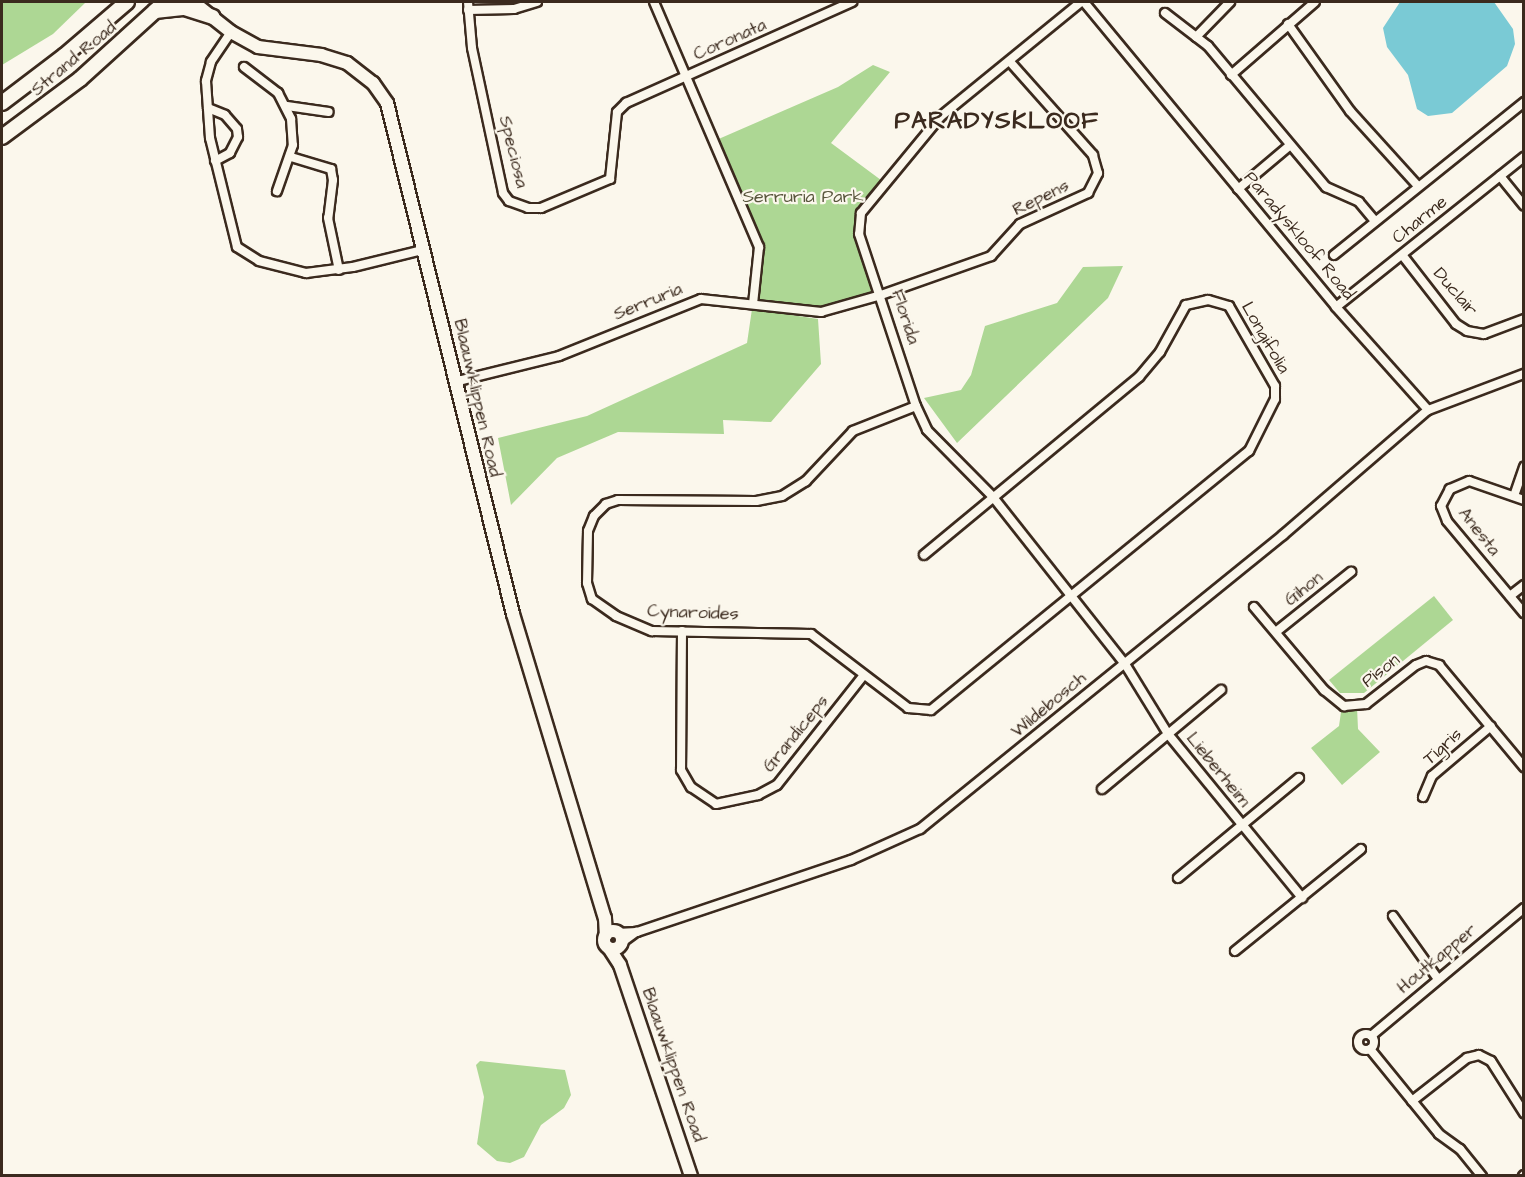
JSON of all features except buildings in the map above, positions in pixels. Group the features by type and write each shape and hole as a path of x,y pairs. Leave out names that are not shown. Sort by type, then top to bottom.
{"main road":[{"name":"Strand Road","path":"2,103 64,56 127,2"},
{"name":"Strand Road","path":"2,138 80,80 160,6"},
{"path":"160,6 213,17"}],"street":[{"path":"468,6 514,9 537,2"},
{"path":"654,2 759,247 753,304"},
{"name":"Coronata","path":"686,78 852,2"},
{"name":"Florida","path":"1083,2 941,116 861,213 859,234 916,406 934,439 993,497 1125,664"},
{"name":"Paradyskloof Road","path":"1083,2 1336,307 1428,410"},
{"path":"1196,37 1230,2"},
{"path":"1231,75 1315,2"},
{"name":"Blaauwklippen Road","path":"198,4 245,42 275,51 335,58 373,82 391,113 454,382 513,614 605,918 615,939 620,965 691,1176"},
{"name":"Speciosa","path":"468,6 503,193 517,206 541,208 603,185 614,171 616,119 622,106 686,78"},
{"path":"1165,13 1196,37 1326,187 1359,202 1376,221"},
{"path":"1288,24 1350,111 1418,186"},
{"path":"231,32 207,72 208,108 215,161 234,241 242,252 259,261 306,273 339,270 423,250"},
{"name":"Repens","path":"753,304 814,312 881,295 991,256 1020,224 1094,189 1098,173 1093,155 1010,62"},
{"path":"244,67 271,85 287,106 293,132 291,157 277,191"},
{"path":"1334,255 1524,102"},
{"path":"287,106 329,112"},
{"path":"208,108 225,115 237,129 238,137 230,153 215,161"},
{"path":"1238,189 1289,146"},
{"path":"291,157 331,169 333,180 328,219 339,270"},
{"name":"Charme","path":"1336,307 1403,256 1524,157"},
{"path":"1500,176 1524,206"},
{"name":"Duclair","path":"1403,256 1456,324 1467,331 1484,334 1524,319"},
{"name":"Serruria","path":"454,382 559,356 686,303 710,298 753,304"},
{"name":"Longifolia","path":"924,555 1139,377 1160,352 1186,305 1208,300 1229,306 1275,386 1275,399 1258,439 1241,459 1072,597"},
{"path":"1428,410 1524,374"},
{"name":"Cynaroides","path":"916,406 853,431 806,481 782,496 756,501 618,500 594,516 588,531 587,583 592,599 643,630 811,634 908,708 931,710 1072,597"},
{"name":"Wildebosch","path":"615,939 851,860 899,840 939,815 1125,664 1428,410"},
{"path":"1514,496 1524,467"},
{"name":"Anesta","path":"1524,500 1469,481 1450,489 1441,506 1447,521 1524,613"},
{"name":"Gihon","path":"1277,632 1352,572"},
{"path":"1510,596 1524,585"},
{"name":"Pison","path":"1254,607 1324,690 1344,706 1366,704 1416,665 1433,662 1445,670 1524,767"},
{"name":"Grandiceps","path":"682,632 681,770 691,787 716,804 758,795 777,785 864,675"},
{"name":"Lieberheim","path":"1125,664 1145,692 1151,710 1168,734 1302,898"},
{"name":"Lieberheim","path":"1102,789 1221,690"},
{"name":"Tigris","path":"1423,797 1432,776 1491,726"},
{"name":"Lieberheim","path":"1178,878 1299,778"},
{"path":"1235,951 1361,849"},
{"name":"Houtkapper","path":"1371,1036 1524,908"},
{"path":"1393,916 1438,979"},
{"path":"1362,1035 1371,1036 1374,1043 1370,1049 1362,1050 1358,1042 1362,1035"},
{"path":"1370,1049 1438,1134 1460,1149 1482,1176"},
{"path":"1412,1101 1467,1058 1479,1055 1491,1061 1524,1113"}],"green space":[{"path":"2,2 86,2 53,34 2,65"},
{"name":"Serruria Park","path":"873,65 890,72 831,143 885,183 858,222 881,295 821,312 753,304 760,259 714,141 838,87"},
{"path":"1123,266 1108,298 957,443 924,398 961,390 971,375 985,326 1057,303 1083,267"},
{"path":"752,309 818,319 821,364 771,422 723,420 724,434 618,432 557,458 511,505 498,438 587,416 747,343"},
{"path":"1434,596 1453,620 1364,693 1340,693 1329,680"},
{"path":"1342,705 1357,707 1358,729 1380,752 1342,785 1311,748 1339,726"},
{"path":"480,1061 565,1070 571,1095 564,1108 541,1125 524,1157 510,1163 497,1161 477,1144 484,1097 476,1065"}],"water":[{"path":"1400,2 1494,2 1513,29 1515,44 1507,66 1452,113 1428,116 1417,109 1408,75 1387,47 1383,28"}],"district":[{"name":"PARADYSKLOOF","path":"997,122"}]}
